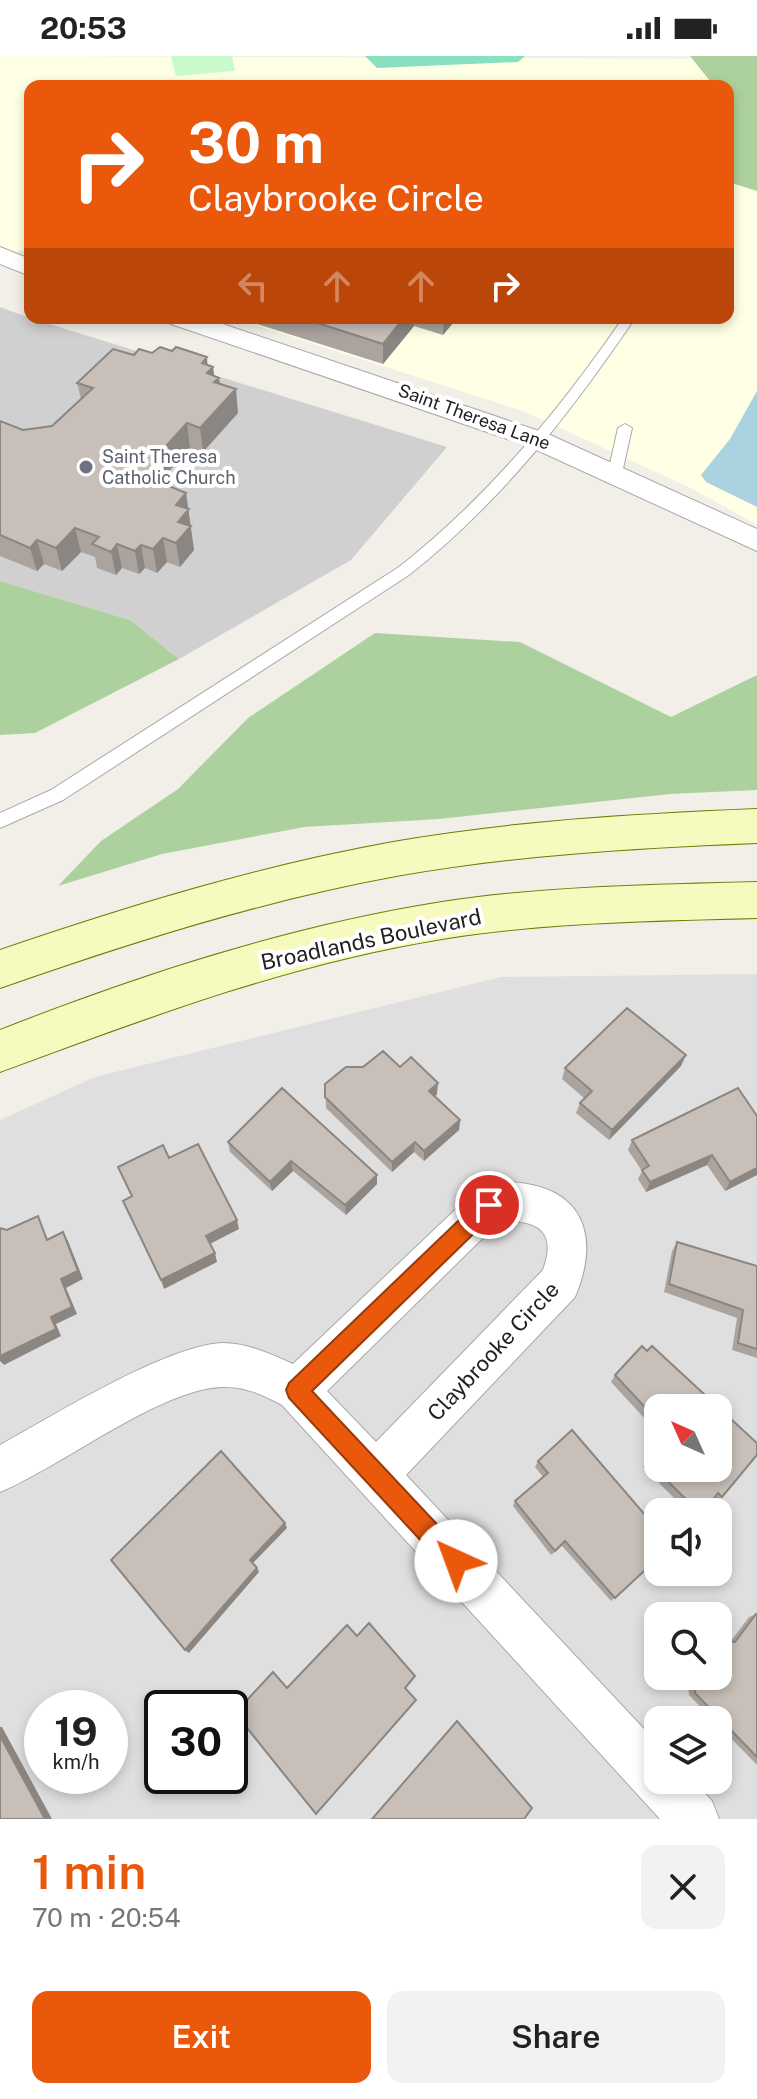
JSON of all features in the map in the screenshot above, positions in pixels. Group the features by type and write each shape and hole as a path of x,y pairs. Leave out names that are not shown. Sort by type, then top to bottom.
{"main road":[{"path":"0,969 277,885 397,859 600,835 757,826"},
{"name":"Broadlands Boulevard","path":"0,1051 162,990 286,955 399,929 506,912 567,907 757,900"}],"street":[{"path":"0,254 24,266"},
{"name":"Saint Theresa Lane","path":"198,324 423,398 538,440 757,541"},
{"name":"Claybrooke Circle","path":"297,1390 489,1205 513,1198 536,1202 556,1216 569,1238 570,1261 560,1283 376,1474"},
{"path":"0,1470 182,1373 219,1365 259,1369 297,1390 694,1819"}],"lane":[{"path":"0,821 57,795 404,571 448,539 538,440 593,371 625,324"},
{"path":"615,473 625,428"}],"shaded area":[{"path":"0,56 757,59 757,525 693,489 523,411 252,324 734,324 734,80 24,80 24,251 0,260"},
{"path":"0,307 24,316 24,324 49,324 447,447 351,560 179,659 130,620 0,581"},
{"path":"757,974 757,1819 0,1819 0,1120 95,1077 501,977"}],"green space":[{"path":"171,56 232,56 235,71 176,76"},
{"path":"365,56 525,56 518,62 377,68"},
{"path":"690,56 757,56 757,191 734,184 734,80 709,80"},
{"path":"0,581 130,620 179,659 35,733 0,735"},
{"path":"375,633 520,642 671,717 757,675 757,790 670,794 439,819 304,827 162,854 58,886 101,841 178,789 248,718"}],"water":[{"path":"757,391 757,507 706,482 701,475 730,439"}],"building":[{"path":"321,324 399,324 383,344"},
{"name":"Saint Theresa Catholic Church","path":"160,347 172,351 176,347 207,357 202,363 213,367 207,373 219,378 214,382 236,389 200,428 187,423 156,457 161,458 169,482 166,485 186,493 176,505 189,509 178,522 191,526 176,543 163,538 153,549 141,545 135,551 117,544 111,552 92,544 99,537 75,528 56,548 37,540 30,548 0,535 0,421 23,430 52,426 93,388 77,383 113,349 134,355 139,349 152,353"},
{"path":"627,1008 686,1055 612,1130 580,1103 592,1091 565,1068"},
{"path":"383,1051 400,1067 411,1057 438,1083 429,1091 460,1120 424,1151 415,1142 392,1162 325,1097 325,1084 346,1067 363,1067"},
{"path":"282,1088 377,1175 345,1205 291,1161 270,1182 228,1142"},
{"path":"738,1088 757,1116 757,1168 730,1182 712,1155 650,1182 642,1170 649,1166 632,1140"},
{"path":"198,1144 237,1220 206,1236 215,1253 161,1280 123,1201 132,1196 118,1167 163,1145 169,1158"},
{"path":"38,1216 47,1240 63,1232 78,1271 61,1279 72,1307 51,1317 56,1329 0,1356 0,1228 7,1230"},
{"path":"677,1242 757,1266 757,1349 738,1343 743,1310 669,1284"},
{"path":"642,1346 647,1351 652,1346 704,1394 644,1394 644,1406 615,1375"},
{"path":"732,1420 757,1443 757,1455 722,1497 718,1493 714,1498 685,1498 668,1482 732,1482"},
{"path":"572,1430 644,1514 644,1571 615,1598 565,1541 555,1551 515,1501 548,1473 538,1461"},
{"path":"221,1451 285,1523 250,1560 257,1568 185,1650 111,1560"},
{"path":"756,1614 757,1757 732,1731 732,1706 708,1706 695,1693 695,1690 732,1690 732,1642"},
{"path":"369,1623 415,1676 405,1688 416,1700 316,1814 248,1729 248,1699 273,1672 287,1688 347,1625 357,1636"},
{"path":"457,1721 532,1808 524,1819 372,1819"},
{"path":"0,1736 24,1780 24,1794 31,1794 45,1819 0,1819"}],"place":[{"name":"Saint Theresa Catholic Church","path":"86,467"}],"route":[{"path":"456,1561 297,1390 489,1205"}]}
